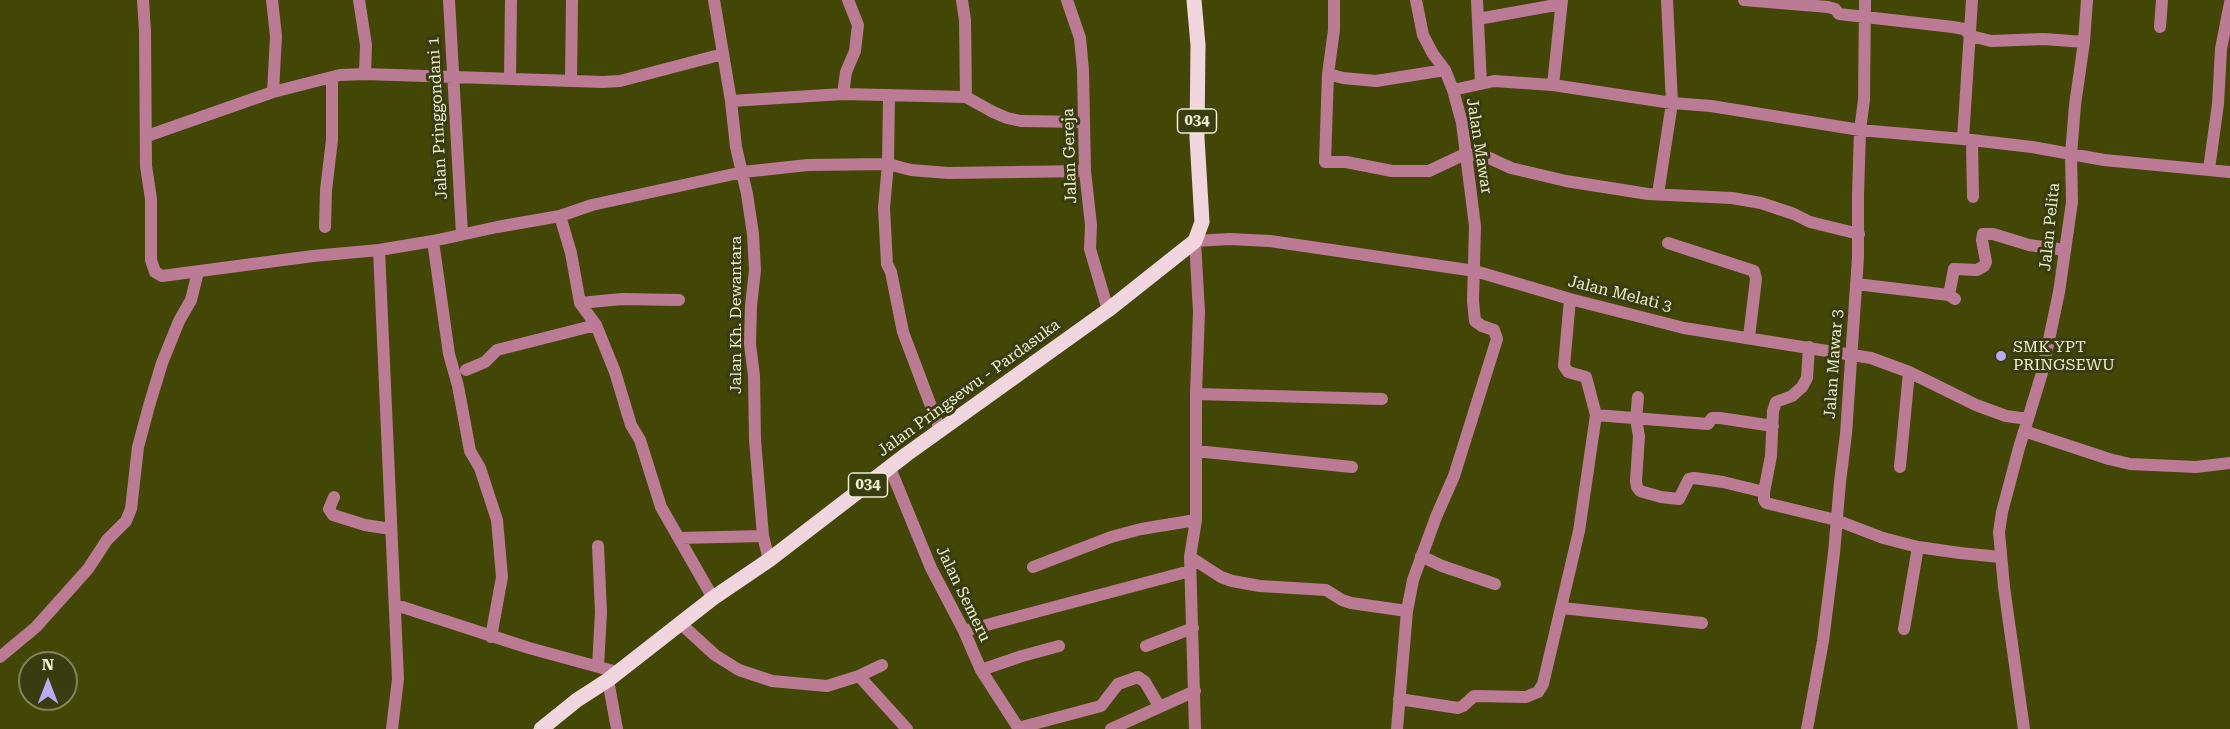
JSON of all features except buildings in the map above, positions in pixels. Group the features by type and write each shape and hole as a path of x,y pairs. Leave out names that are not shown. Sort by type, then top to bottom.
{"main road":[{"name":"034","path":"1194,0 1198,45 1197,138 1202,222 1195,241"},
{"name":"Jalan Pringsewu - Pardasuka","path":"541,729 713,598 770,560 940,430 1108,309 1195,241"}],"street":[{"path":"143,0 146,31 146,166 151,199 151,260 155,273 162,276 313,256 379,250 433,241 560,216 592,205 743,172 808,165 888,164 911,170 948,173 1085,171"},
{"path":"272,0 276,36 273,92"},
{"path":"359,0 366,45 365,74"},
{"name":"Jalan Pringgondani 1","path":"449,0 462,234"},
{"path":"510,78 511,0"},
{"path":"571,81 572,0"},
{"name":"Jalan Kh. Dewantara","path":"714,0 754,253 750,344 754,376 756,451 763,536 770,560"},
{"path":"843,94 846,72 855,51 858,25 849,0"},
{"path":"962,0 965,20 966,97"},
{"name":"Jalan Gereja","path":"1066,0 1080,38 1085,105 1085,171 1091,225 1090,249 1108,309"},
{"path":"1334,0 1334,30 1328,74 1325,162 1346,162 1392,171 1429,171 1465,154 1485,156 1511,168 1556,179 1658,194 1732,198 1761,203 1818,225 1859,234"},
{"name":"Jalan Mawar","path":"1416,0 1423,35 1445,70 1462,123 1475,226 1473,301 1475,321 1494,330 1497,339 1454,477 1421,556"},
{"path":"1477,0 1481,84"},
{"path":"1658,194 1672,103 1667,0"},
{"path":"1744,0 1827,7 1839,14 1953,27 1964,29 1971,36 1991,41 2044,39 2084,42"},
{"name":"Jalan Mawar 3","path":"1808,729 1823,641 1846,434 1859,234 1865,0"},
{"path":"1972,0 1968,140 1973,197"},
{"name":"Jalan Pelita","path":"2024,729 2000,556 1999,532 2002,512 2042,372 2059,292 2072,202 2075,105 2087,0"},
{"path":"2160,27 2163,0"},
{"path":"1478,19 1561,2 1553,85"},
{"path":"2209,169 2218,104 2221,49 2230,3"},
{"path":"147,136 273,92 332,77 365,74 510,78 581,83 620,81 723,54"},
{"path":"1328,74 1376,81 1445,70"},
{"path":"325,227 326,190 332,140 332,77"},
{"path":"1453,90 1494,81 1553,85 1672,103 1711,106 1860,130 2032,147 2166,168 2230,172"},
{"path":"731,100 843,94 966,97 1007,118 1022,121 1084,122"},
{"path":"889,95 888,164 884,208 887,264 891,272 903,332 940,430"},
{"path":"560,216 571,253 580,303 596,325 615,372 631,425 640,440 661,507 713,598"},
{"path":"1856,284 1952,297 1954,269 1977,270 1986,262 1983,234 1993,234 2029,245 2065,250"},
{"name":"Jalan Melati 3","path":"1195,241 1230,238 1270,241 1475,271 1570,299 1684,328 1871,358 1909,372 1976,405 2006,416 2028,419"},
{"path":"433,241 449,354 458,386 470,451 480,468 497,520 502,577 491,637"},
{"path":"1195,241 1199,312 1196,394 1196,520 1190,556 1195,729"},
{"path":"1668,243 1754,271 1756,279 1749,337"},
{"path":"379,250 384,398 396,605 398,679 392,729"},
{"path":"0,657 36,627 88,568 107,540 126,521 131,509 138,447 149,406 162,363 190,300 198,273"},
{"path":"580,303 622,299 679,300"},
{"path":"1399,699 1453,709 1463,706 1474,696 1521,699 1538,692 1543,684 1579,531 1596,415 1586,377 1568,372 1564,366 1570,299"},
{"path":"466,370 485,362 497,351 596,325"},
{"path":"1809,347 1807,378 1802,387 1792,396 1776,402 1773,411 1764,492 1766,503 1836,520 1883,538 1918,547 2000,556"},
{"path":"1900,467 1909,372"},
{"path":"1196,394 1382,399"},
{"path":"1638,397 1636,419 1639,436 1636,481 1640,491 1679,499 1689,479 1694,478 1764,492"},
{"path":"1596,415 1708,424 1712,418 1773,426"},
{"path":"2024,431 2130,464 2196,467 2230,463"},
{"path":"1196,451 1352,467"},
{"name":"Jalan Semeru","path":"890,468 931,568 964,631 981,670 1018,729"},
{"path":"334,497 329,509 333,515 365,525 392,530"},
{"path":"1033,567 1131,531 1196,520"},
{"path":"680,538 763,536"},
{"path":"598,546 601,612 598,666"},
{"path":"1904,629 1918,547"},
{"path":"1190,556 1221,577 1232,581 1260,586 1326,590 1351,603 1407,611"},
{"path":"1397,729 1407,611 1413,580 1421,556 1442,566 1495,584"},
{"path":"964,631 1190,571"},
{"path":"396,605 491,637 598,666 612,676 617,729"},
{"path":"1562,608 1702,623"},
{"path":"681,624 715,655 740,670 772,681 827,686 859,676 882,665"},
{"path":"1146,646 1193,628"},
{"path":"981,670 1059,646"},
{"path":"859,676 907,729"},
{"path":"1018,729 1101,706 1118,684 1138,677 1145,682 1159,706"},
{"path":"1111,729 1195,691"}],"place":[{"name":"SMK YPT PRINGSEWU","path":"2001,356"}]}
